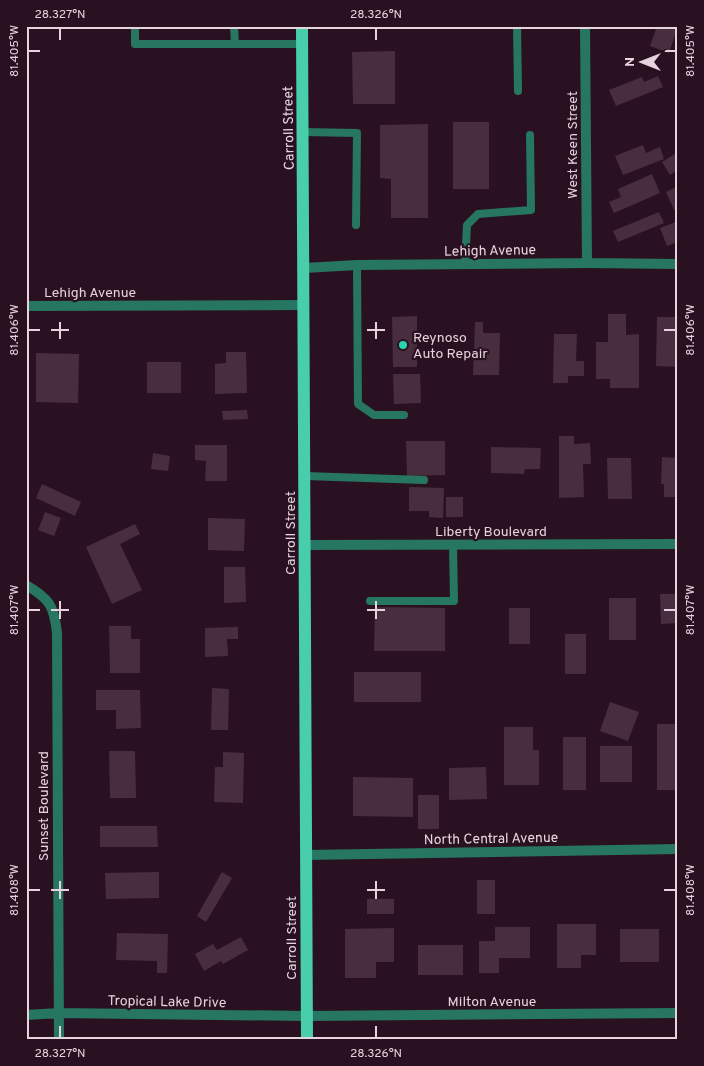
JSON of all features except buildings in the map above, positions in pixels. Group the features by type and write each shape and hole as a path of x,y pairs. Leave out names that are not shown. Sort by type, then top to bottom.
{"main road":[{"name":"Carroll Street","path":"302,26 307,1040"}],"street":[{"name":"West Keen Street","path":"585,26 587,263"},
{"name":"Lehigh Avenue","path":"304,268 357,265 678,264"},
{"name":"Lehigh Avenue","path":"26,306 304,305"},
{"name":"Liberty Boulevard","path":"305,545 678,544"},
{"name":"Sunset Boulevard","path":"26,585 49,601 55,616 57,632 59,1040"},
{"name":"North Central Avenue","path":"306,855 678,849"},
{"name":"Tropical Lake Drive","path":"26,1015 58,1013 307,1016"},
{"name":"Milton Avenue","path":"307,1016 678,1013"}],"lane":[{"path":"135,26 135,44 302,44"},
{"path":"234,26 235,44"},
{"path":"517,26 518,91"},
{"path":"303,132 357,133 356,225"},
{"path":"465,265 467,224 478,214 531,210 530,135"},
{"path":"357,265 358,404 374,415 404,414"},
{"path":"305,476 424,480"},
{"path":"370,601 454,601 453,545"}],"place":[{"name":"Reynoso Auto Repair","path":"403,345"}]}
